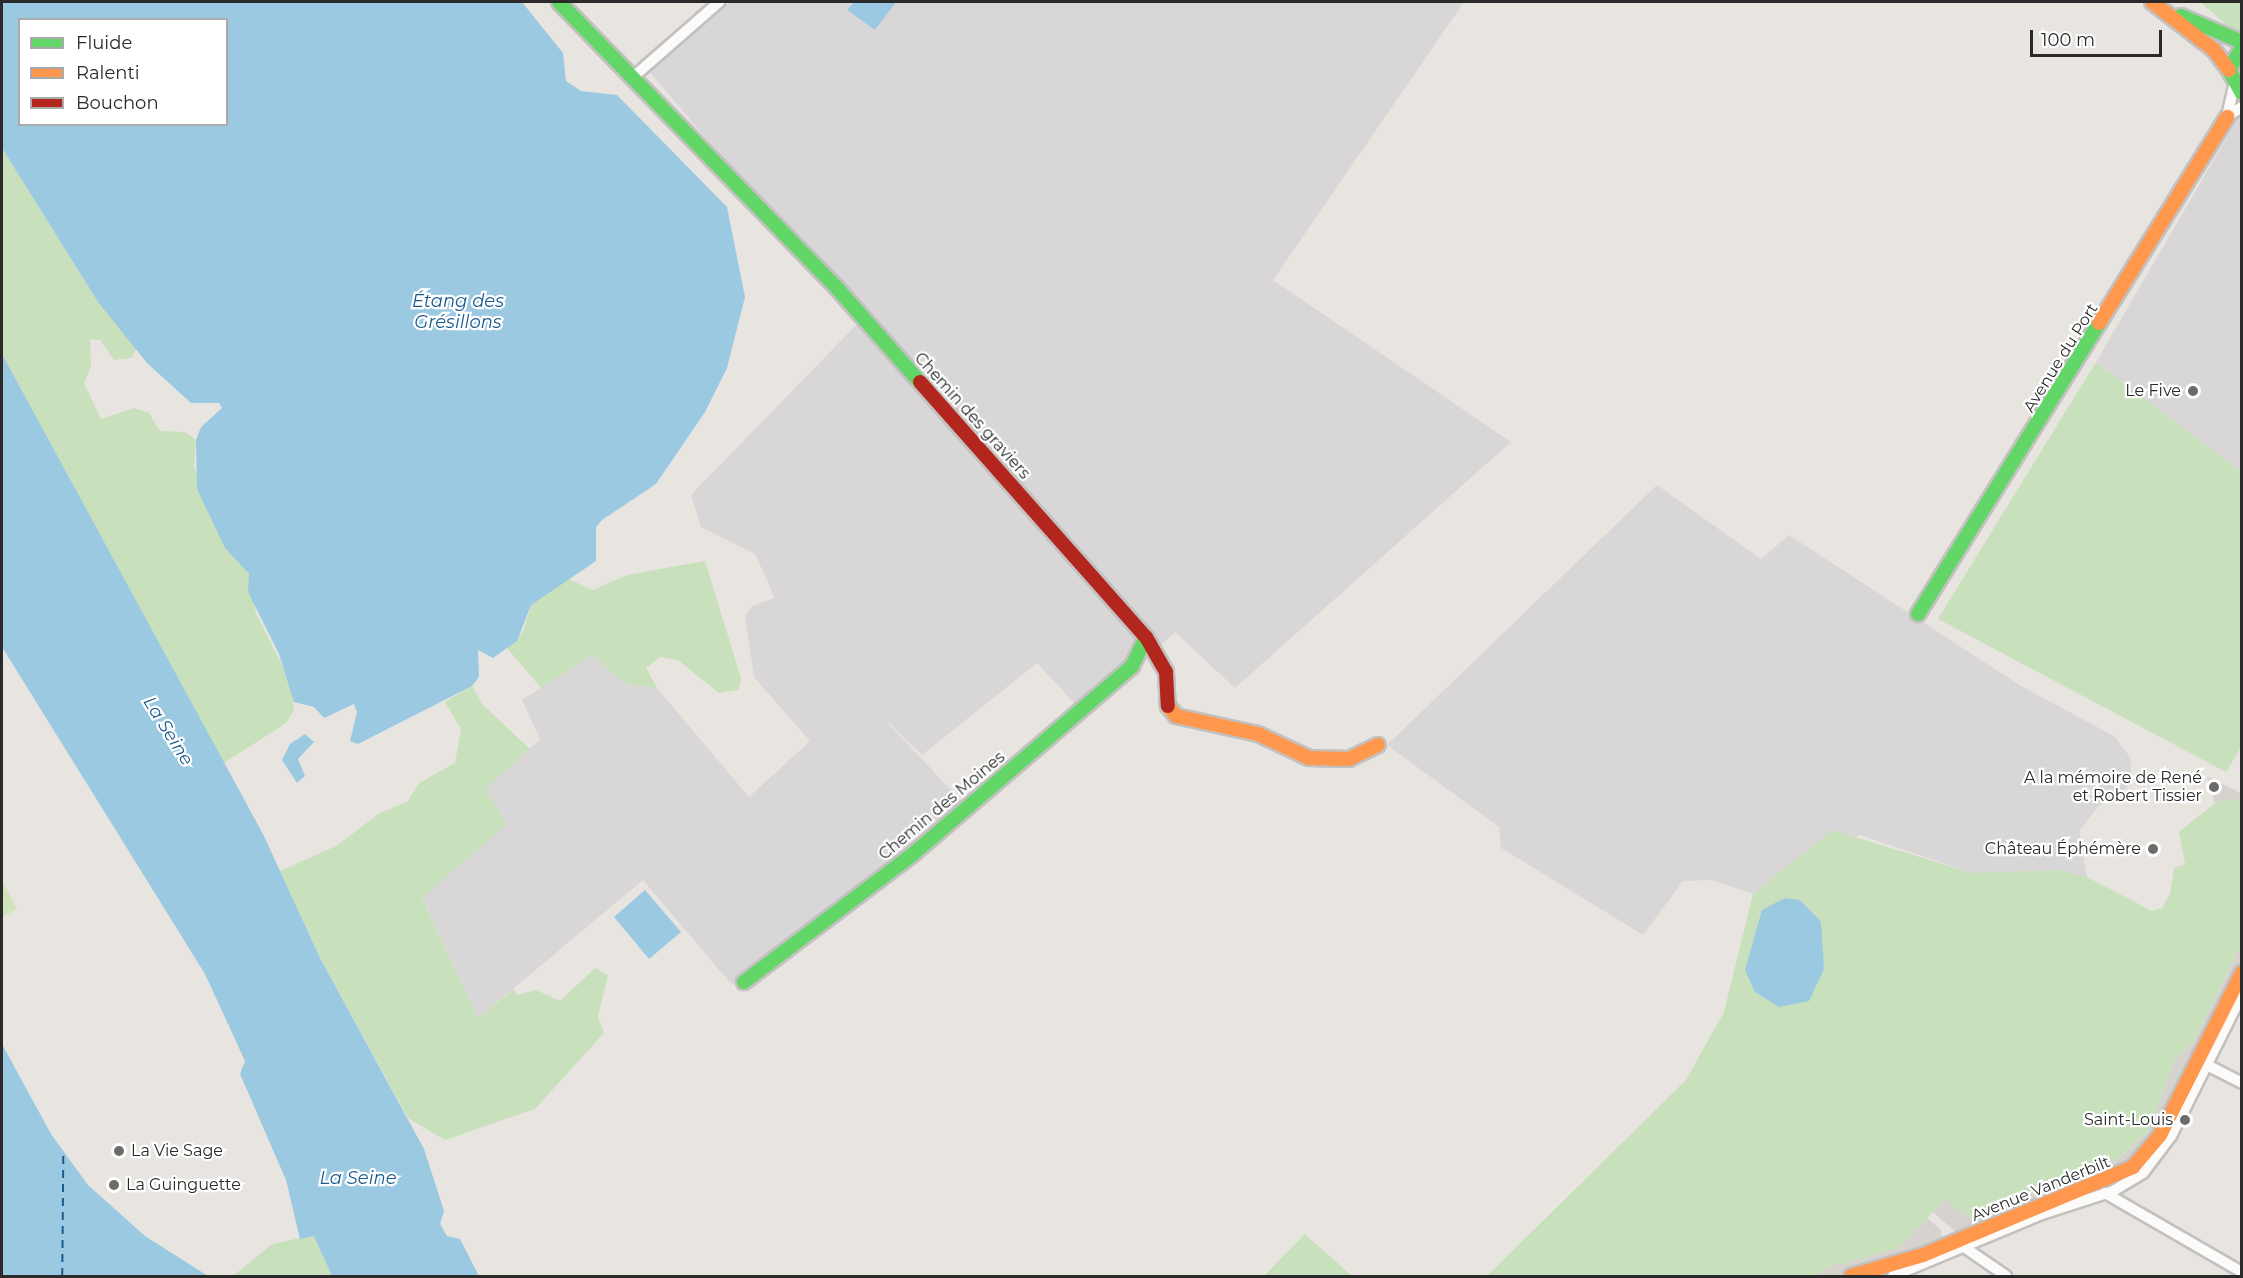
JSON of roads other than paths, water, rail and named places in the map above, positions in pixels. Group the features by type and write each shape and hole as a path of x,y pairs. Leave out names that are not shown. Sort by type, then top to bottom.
{"street":[{"name":"Chemin des graviers","path":"559,2 837,288 1146,637 1166,672 1165,702 1190,723 1258,734 1309,758 1349,759 1378,745"},
{"path":"632,78 719,2"},
{"path":"2153,2 2241,42"},
{"path":"2153,2 2214,50 2229,70 2238,90"},
{"path":"2229,70 2241,47"},
{"name":"Avenue du Port","path":"1918,614 2227,117 2238,90"},
{"name":"Avenue du Port","path":"2227,117 2241,107"},
{"name":"Chemin des Moines","path":"744,982 756,978 913,854 1132,666 1146,637"},
{"name":"Avenue Vanderbilt","path":"1851,1276 1923,1255 2133,1167 2160,1135 2241,973"},
{"name":"Avenue Vanderbilt","path":"1893,1276 2134,1180 2159,1157 2241,994"},
{"path":"2207,1065 2241,1083"},
{"path":"2105,1193 2241,1272"},
{"path":"1964,1247 2006,1276"}],"water":[{"name":"Étang des Grésillons","path":"2,2 522,2 563,53 566,81 581,91 617,95 727,207 745,297 727,368 705,412 656,484 602,520 596,527 596,561 531,605 517,641 493,658 478,650 479,677 472,686 358,744 350,741 357,712 354,704 324,718 314,707 294,702 279,654 248,592 249,574 225,548 197,489 196,440 201,427 222,408 219,403 191,403 147,363 98,302 2,148"},
{"path":"854,2 896,2 875,30 847,10"},
{"name":"La Seine","path":"2,354 263,834 320,958 424,1149 444,1211 440,1224 447,1236 460,1239 479,1276 332,1276 314,1236 300,1239 286,1180 240,1074 245,1061 205,974 2,647"},
{"path":"305,734 314,742 298,759 305,776 297,783 282,760 290,744"},
{"path":"645,890 681,932 649,959 614,917"},
{"path":"1785,898 1800,900 1821,922 1824,969 1809,1001 1779,1007 1755,992 1745,970 1762,910"},
{"path":"2,1044 51,1134 88,1185 145,1236 208,1276 2,1276"}],"place":[{"name":"Le Five","path":"2193,391"},
{"name":"A la mémoire de René et Robert Tissier","path":"2214,787"},
{"name":"Château Éphémère","path":"2153,849"},
{"name":"Saint-Louis","path":"2185,1120"},
{"name":"La Vie Sage","path":"119,1151"},
{"name":"La Guinguette","path":"114,1185"}]}
